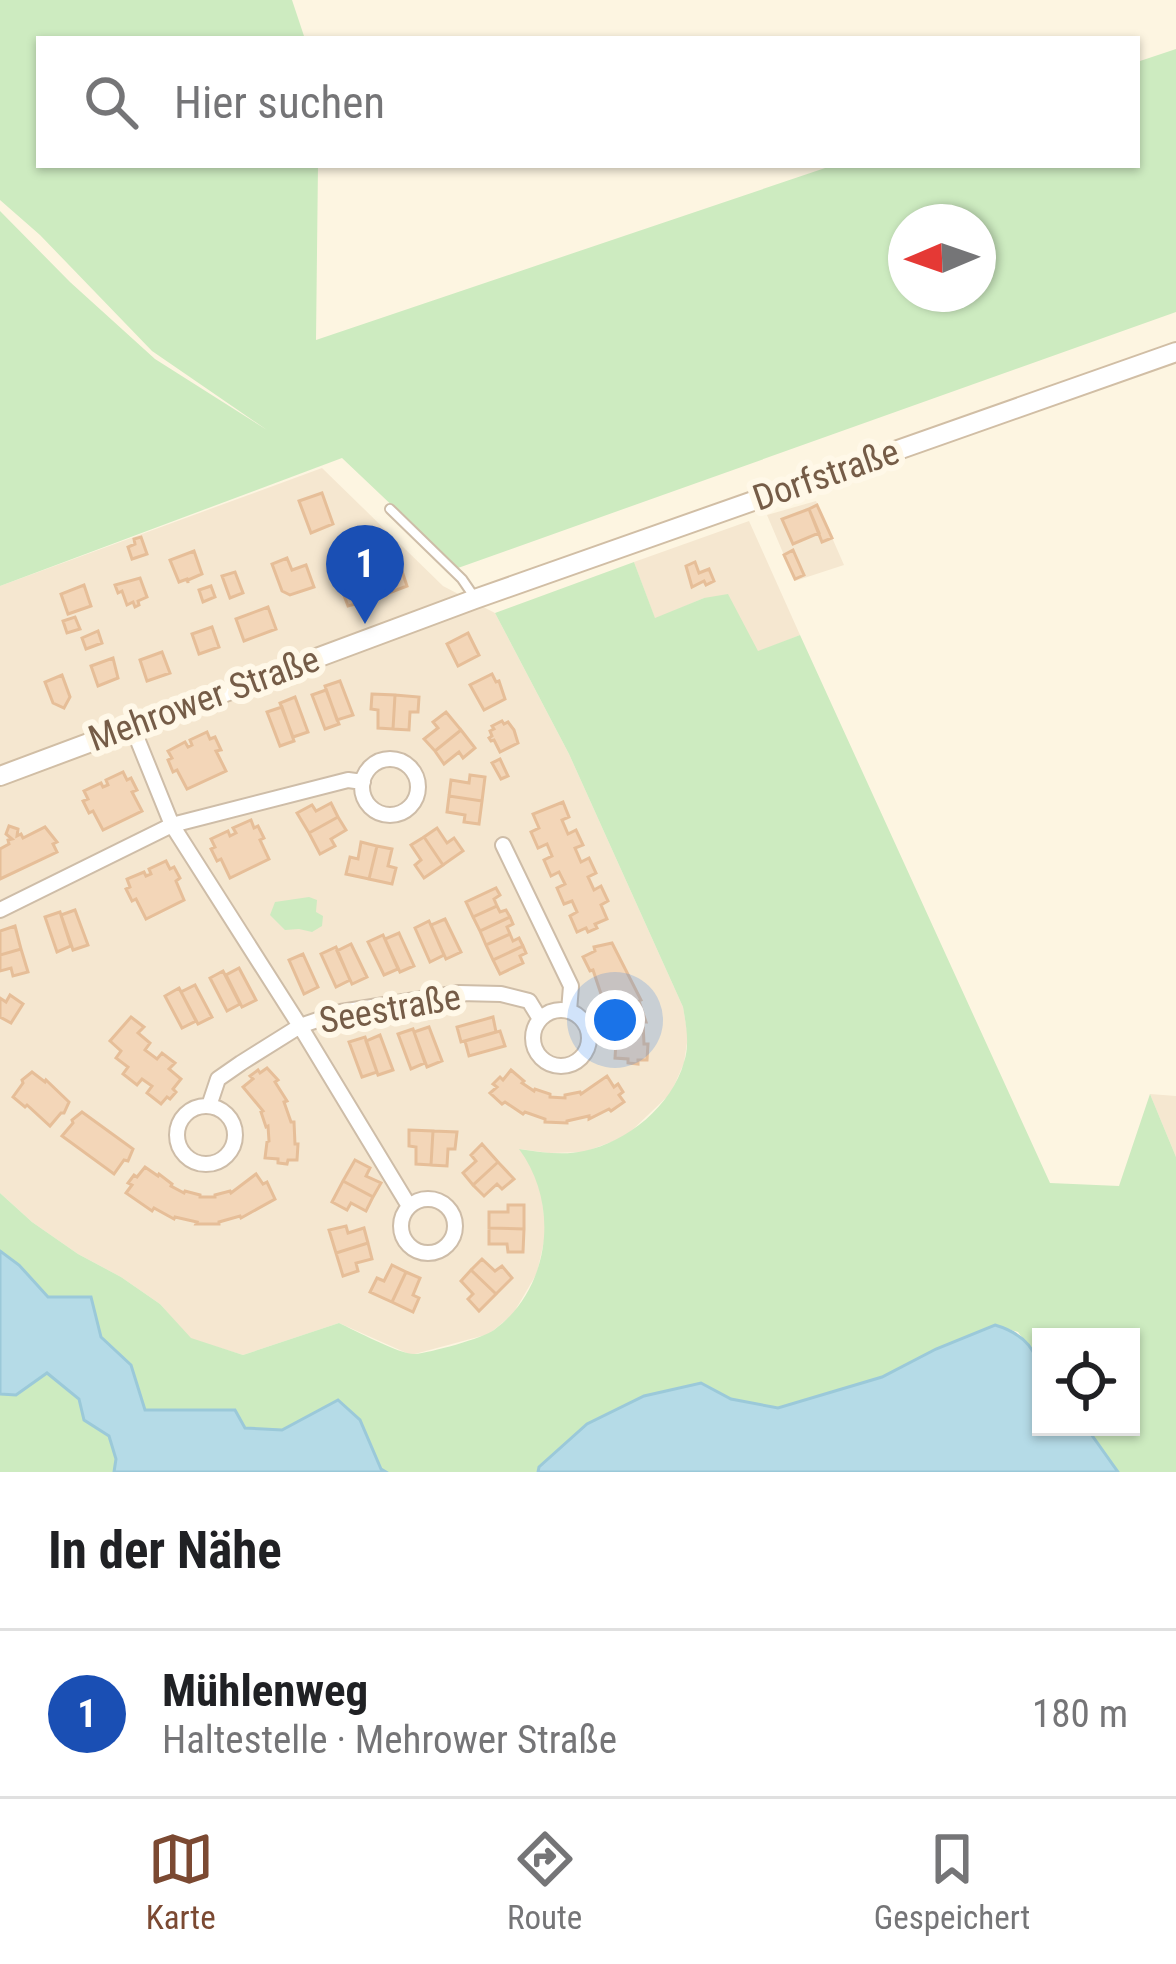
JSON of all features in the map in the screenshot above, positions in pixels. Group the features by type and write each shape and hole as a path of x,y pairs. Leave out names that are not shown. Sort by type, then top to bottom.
{"main road":[{"name":"Dorfstraße","path":"476,599 1176,352"},
{"name":"Mehrower Straße","path":"0,776 476,599"}],"street":[{"name":"Seestraße","path":"132,726 172,825 410,1206"},
{"path":"398,760 417,778 417,796 406,811 379,813 365,800 363,782 379,761 398,760"},
{"path":"0,910 172,825 348,780 363,782"},
{"path":"503,845 572,986 569,1011"},
{"name":"Seestraße","path":"209,1106 218,1079 301,1026 341,1012 459,993 501,994 529,1001 540,1019"},
{"path":"555,1010 569,1011 585,1024 589,1041 581,1057 564,1065 546,1061 534,1046 540,1019 555,1010"},
{"path":"209,1106 230,1117 236,1136 229,1154 203,1164 186,1157 177,1130 186,1113 209,1106"},
{"name":"Seestraße","path":"430,1198 447,1205 456,1231 446,1247 432,1254 407,1244 401,1227 410,1206 430,1198"}],"lane":[{"path":"390,509 476,599"}],"shaded area":[{"path":"322,468 443,586 495,613 569,754 683,1007 688,1036 684,1063 671,1093 625,1137 584,1152 520,1149 541,1191 546,1232 537,1273 513,1314 489,1334 411,1355 339,1323 243,1355 191,1339 160,1304 78,1254 0,1193 0,586"},
{"path":"816,501 844,565 795,581 767,515"},
{"path":"749,521 800,635 758,652 704,598 655,619 634,562"},
{"path":"1150,1094 1176,1096 1176,1157"}],"green space":[{"path":"0,0 292,0 304,36 36,36 36,168 318,168 316,340 825,168 1140,168 1140,61 1176,49 1176,312 458,568 342,458 0,586 0,211 155,359 267,430 152,351 0,200"},
{"path":"634,562 655,618 704,598 728,594 758,651 800,635 1050,1183 1119,1186 1150,1094 1176,1157 1176,1472 1118,1472 1092,1436 1140,1436 1140,1328 1032,1328 1032,1351 1018,1332 995,1325 882,1377 778,1408 731,1399 701,1383 539,1467 538,1472 386,1472 360,1420 338,1401 282,1430 245,1428 185,1412 145,1410 131,1365 101,1338 91,1298 48,1297 0,1251 0,1193 78,1254 160,1304 191,1338 243,1355 339,1323 399,1351 422,1353 488,1333 513,1312 538,1269 544,1219 532,1171 519,1149 576,1152 616,1139 646,1120 678,1078 687,1034 683,1007 569,754 495,613"},
{"path":"317,900 316,912 323,916 322,926 312,932 285,930 270,915 275,902"},
{"path":"47,1373 79,1399 84,1420 109,1436 116,1459 114,1472 0,1472 0,1394 16,1395"}],"water":[{"path":"0,1251 48,1297 91,1297 101,1337 131,1365 145,1410 235,1410 245,1428 282,1430 338,1400 360,1420 386,1472 114,1472 116,1459 109,1436 84,1420 79,1399 47,1373 16,1395 0,1394"},
{"path":"995,1325 1012,1332 1032,1351 1032,1436 1092,1436 1118,1472 538,1472 587,1424 644,1396 701,1383 731,1399 778,1408 882,1377"}],"building":[{"path":"322,493 333,524 311,533 299,501"},
{"path":"817,505 832,538 822,542 809,509"},
{"path":"809,509 819,533 793,544 782,519"},
{"path":"141,537 147,554 132,559 128,547"},
{"path":"793,550 804,575 795,579 784,555"},
{"path":"194,551 202,574 188,583 187,579 179,582 170,560"},
{"path":"287,558 292,570 306,565 314,587 290,595 282,591 272,564"},
{"path":"695,562 699,573 709,569 714,581 692,587 686,566"},
{"path":"401,568 407,586 386,594 378,576"},
{"path":"235,572 243,593 230,598 222,576"},
{"path":"140,578 147,597 135,607 133,602 127,605 115,585"},
{"path":"359,578 367,601 348,606 340,585"},
{"path":"84,585 91,606 68,614 61,594"},
{"path":"211,586 215,597 203,602 199,590"},
{"path":"268,607 276,629 244,641 236,619"},
{"path":"75,617 80,629 67,633 63,621"},
{"path":"212,627 219,647 199,654 192,634"},
{"path":"98,631 102,643 86,649 82,638"},
{"path":"468,633 479,655 458,666 447,644"},
{"path":"162,652 170,673 147,681 140,660"},
{"path":"113,658 118,678 98,686 91,666"},
{"path":"492,674 505,699 484,710 470,685"},
{"path":"62,675 70,697 64,708 53,703 45,682"},
{"path":"340,681 353,715 337,720 325,686"},
{"path":"326,690 339,724 325,729 312,695"},
{"path":"372,694 395,695 393,729 378,728"},
{"path":"395,695 419,697 418,712 410,712 409,730 393,729"},
{"path":"295,697 308,732 293,737 280,703"},
{"path":"282,707 294,741 280,746 267,712"},
{"path":"446,712 461,730 435,751 424,739 438,728 433,722"},
{"path":"502,721 514,730 518,743 500,752 489,738 492,726"},
{"path":"461,730 475,748 463,758 459,752 444,764 435,751"},
{"path":"207,732 210,739 215,737 226,771 187,789 177,770 173,772 168,751 185,742 188,747 190,740"},
{"path":"500,759 508,776 501,779 492,763"},
{"path":"123,772 137,790 132,792 142,811 103,830 83,801 88,799 84,791 101,783 108,785 106,780"},
{"path":"470,775 485,777 482,801 449,796 451,780 469,783"},
{"path":"449,796 482,801 479,824 447,812"},
{"path":"563,802 569,817 562,820 568,834 576,830 583,845 575,848 581,862 589,858 596,873 588,877 594,890 601,886 608,901 601,905 607,919 588,932 586,928 577,932 570,916 577,912 572,901 564,904 557,888 565,884 559,872 551,876 544,860 552,856 547,844 538,848 531,832 539,828 533,814"},
{"path":"331,803 338,817 309,833 297,813"},
{"path":"338,817 346,830 331,839 335,846 320,854 309,833"},
{"path":"251,820 264,838 260,840 269,859 230,878 211,849 215,847 211,839 228,831 230,836 236,833 233,828"},
{"path":"9,826 23,838 45,827 57,842 53,844 57,852 0,879 0,849 12,839 6,834"},
{"path":"437,828 447,843 454,838 463,851 443,865 424,837"},
{"path":"424,837 443,865 424,878 415,865 421,860 411,845"},
{"path":"361,842 377,846 369,879 346,874 350,857 358,859"},
{"path":"377,846 392,849 388,866 396,868 392,884 369,879"},
{"path":"166,861 180,878 176,881 184,900 146,919 126,889 130,887 127,879 151,874 149,869"},
{"path":"496,888 500,895 494,899 497,906 473,917 466,902"},
{"path":"497,906 510,917 480,931 473,917"},
{"path":"75,910 88,945 73,950 61,915"},
{"path":"60,912 71,946 57,952 45,917"},
{"path":"510,917 510,934 486,945 480,931"},
{"path":"445,919 461,952 446,959 431,925"},
{"path":"429,921 444,955 430,962 415,928"},
{"path":"15,926 21,949 0,955 0,931"},
{"path":"399,933 414,966 400,972 385,939"},
{"path":"510,934 523,946 493,960 486,945"},
{"path":"383,935 398,969 384,975 368,942"},
{"path":"612,943 641,1000 646,1022 647,1060 638,1060 638,1064 615,1058 620,1026 583,957 595,951 594,947"},
{"path":"351,944 367,977 352,984 337,951"},
{"path":"523,946 523,963 500,974 493,960"},
{"path":"336,947 350,980 336,987 321,954"},
{"path":"21,949 28,972 13,976 11,968 0,971 0,955"},
{"path":"303,954 318,987 304,994 289,960"},
{"path":"239,968 256,1000 242,1007 226,975"},
{"path":"223,971 240,1004 227,1011 210,978"},
{"path":"195,985 212,1017 198,1024 181,992"},
{"path":"179,988 196,1021 182,1028 165,996"},
{"path":"10,995 23,1004 11,1023 0,1017 0,998 6,1002"},
{"path":"131,1017 144,1027 138,1033 150,1043 145,1050 157,1059 162,1053 175,1063 169,1069 181,1079 173,1089 176,1092 161,1104 147,1093 152,1086 142,1079 137,1085 123,1074 128,1067 116,1058 121,1051 110,1041"},
{"path":"493,1017 496,1032 461,1042 457,1027"},
{"path":"429,1027 442,1061 427,1067 414,1032"},
{"path":"413,1029 425,1063 411,1069 398,1034"},
{"path":"500,1031 505,1046 469,1056 465,1041"},
{"path":"380,1035 393,1070 378,1075 366,1041"},
{"path":"365,1037 377,1072 362,1077 349,1042"},
{"path":"267,1068 278,1080 294,1122 297,1160 287,1164 265,1158 268,1126 263,1111 243,1087 253,1079 250,1076"},
{"path":"511,1070 534,1091 565,1098 581,1094 607,1076 614,1087 618,1084 624,1102 589,1119 545,1122 502,1104 490,1093 497,1087 493,1084"},
{"path":"32,1072 69,1102 50,1126 13,1097"},
{"path":"82,1112 133,1149 114,1174 62,1136"},
{"path":"409,1130 433,1131 431,1165 416,1164"},
{"path":"433,1131 457,1132 455,1149 448,1149 447,1166 431,1165"},
{"path":"482,1144 498,1162 473,1185 463,1173 476,1161 471,1155"},
{"path":"355,1160 370,1168 366,1176 381,1183 373,1197 343,1181"},
{"path":"498,1162 514,1179 502,1189 497,1184 484,1196 473,1185"},
{"path":"145,1167 171,1186 200,1197 231,1193 256,1174 263,1184 267,1182 275,1199 219,1224 174,1219 126,1193 132,1185 128,1183"},
{"path":"343,1181 373,1197 366,1211 351,1203 347,1210 332,1202"},
{"path":"508,1205 524,1205 524,1229 489,1228 489,1212 508,1212"},
{"path":"346,1226 348,1233 364,1228 368,1243 336,1253 329,1230"},
{"path":"489,1228 524,1229 523,1252 508,1252 507,1244 489,1244"},
{"path":"368,1243 372,1259 356,1263 358,1271 343,1276 336,1253"},
{"path":"482,1259 495,1271 502,1266 512,1278 496,1294 471,1270"},
{"path":"392,1265 406,1272 392,1302 370,1292 377,1278 384,1281"},
{"path":"471,1270 496,1294 479,1311 468,1299 473,1294 461,1281"},
{"path":"406,1272 420,1278 413,1312 392,1302"}],"place":[{"name":"Mühlenweg","path":"365,624"}]}
